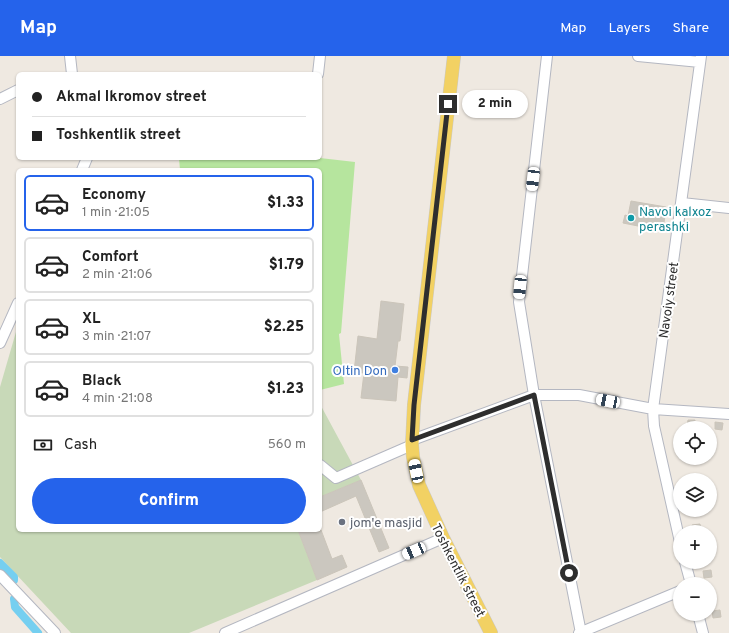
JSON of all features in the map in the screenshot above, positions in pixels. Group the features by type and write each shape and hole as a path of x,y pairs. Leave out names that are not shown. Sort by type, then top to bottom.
{"main road":[{"name":"Toshkentlik street","path":"454,56 414,405 412,443 413,457 419,485 443,538 491,633"}],"street":[{"path":"70,56 72,72"},
{"path":"318,72 320,56"},
{"path":"547,56 519,302 534,395 580,633 673,594"},
{"path":"638,56 701,59"},
{"name":"Navoiy street","path":"676,525 654,426 653,409 701,59"},
{"path":"0,99 16,91"},
{"path":"682,203 729,208"},
{"path":"0,343 16,307"},
{"path":"322,467 336,478 412,443 534,395 579,395 653,409 729,414"},
{"path":"225,633 443,538"},
{"path":"0,575 55,633"},
{"path":"700,621 703,633"}],"green space":[{"path":"322,158 355,162 341,333 339,334 344,384 322,390 322,168 180,168 179,160 322,160"},
{"path":"16,332 16,532 299,532 317,580 189,633 71,633 0,557 0,387"},
{"path":"322,408 361,480 322,496"}],"building":[{"name":"Navoi kalxoz perashki","path":"631,201 666,207 663,231 623,223 625,215 628,216"},
{"path":"381,301 404,304 400,341 398,341 395,366 408,367 407,378 398,377 396,401 361,398 364,373 354,372 358,336 377,339"},
{"path":"717,422 723,423 722,430 717,429"},
{"path":"361,480 389,548 379,552 356,496 322,511 322,496"},
{"path":"299,532 322,532 332,559 342,555 347,567 317,580"},
{"path":"711,570 712,577 704,577 703,571"},
{"path":"717,610 720,610 721,617 717,618"}],"waterway":[{"path":"0,563 14,577 14,580"},
{"path":"14,599 15,607 38,633"}],"place":[{"name":"Navoi kalxoz perashki","path":"631,218"},
{"name":"Oltin Don","path":"395,370"},
{"name":"jom'e masjid","path":"342,522"}],"route":[{"path":"448,104 414,405 412,440 534,395 569,573"}]}
